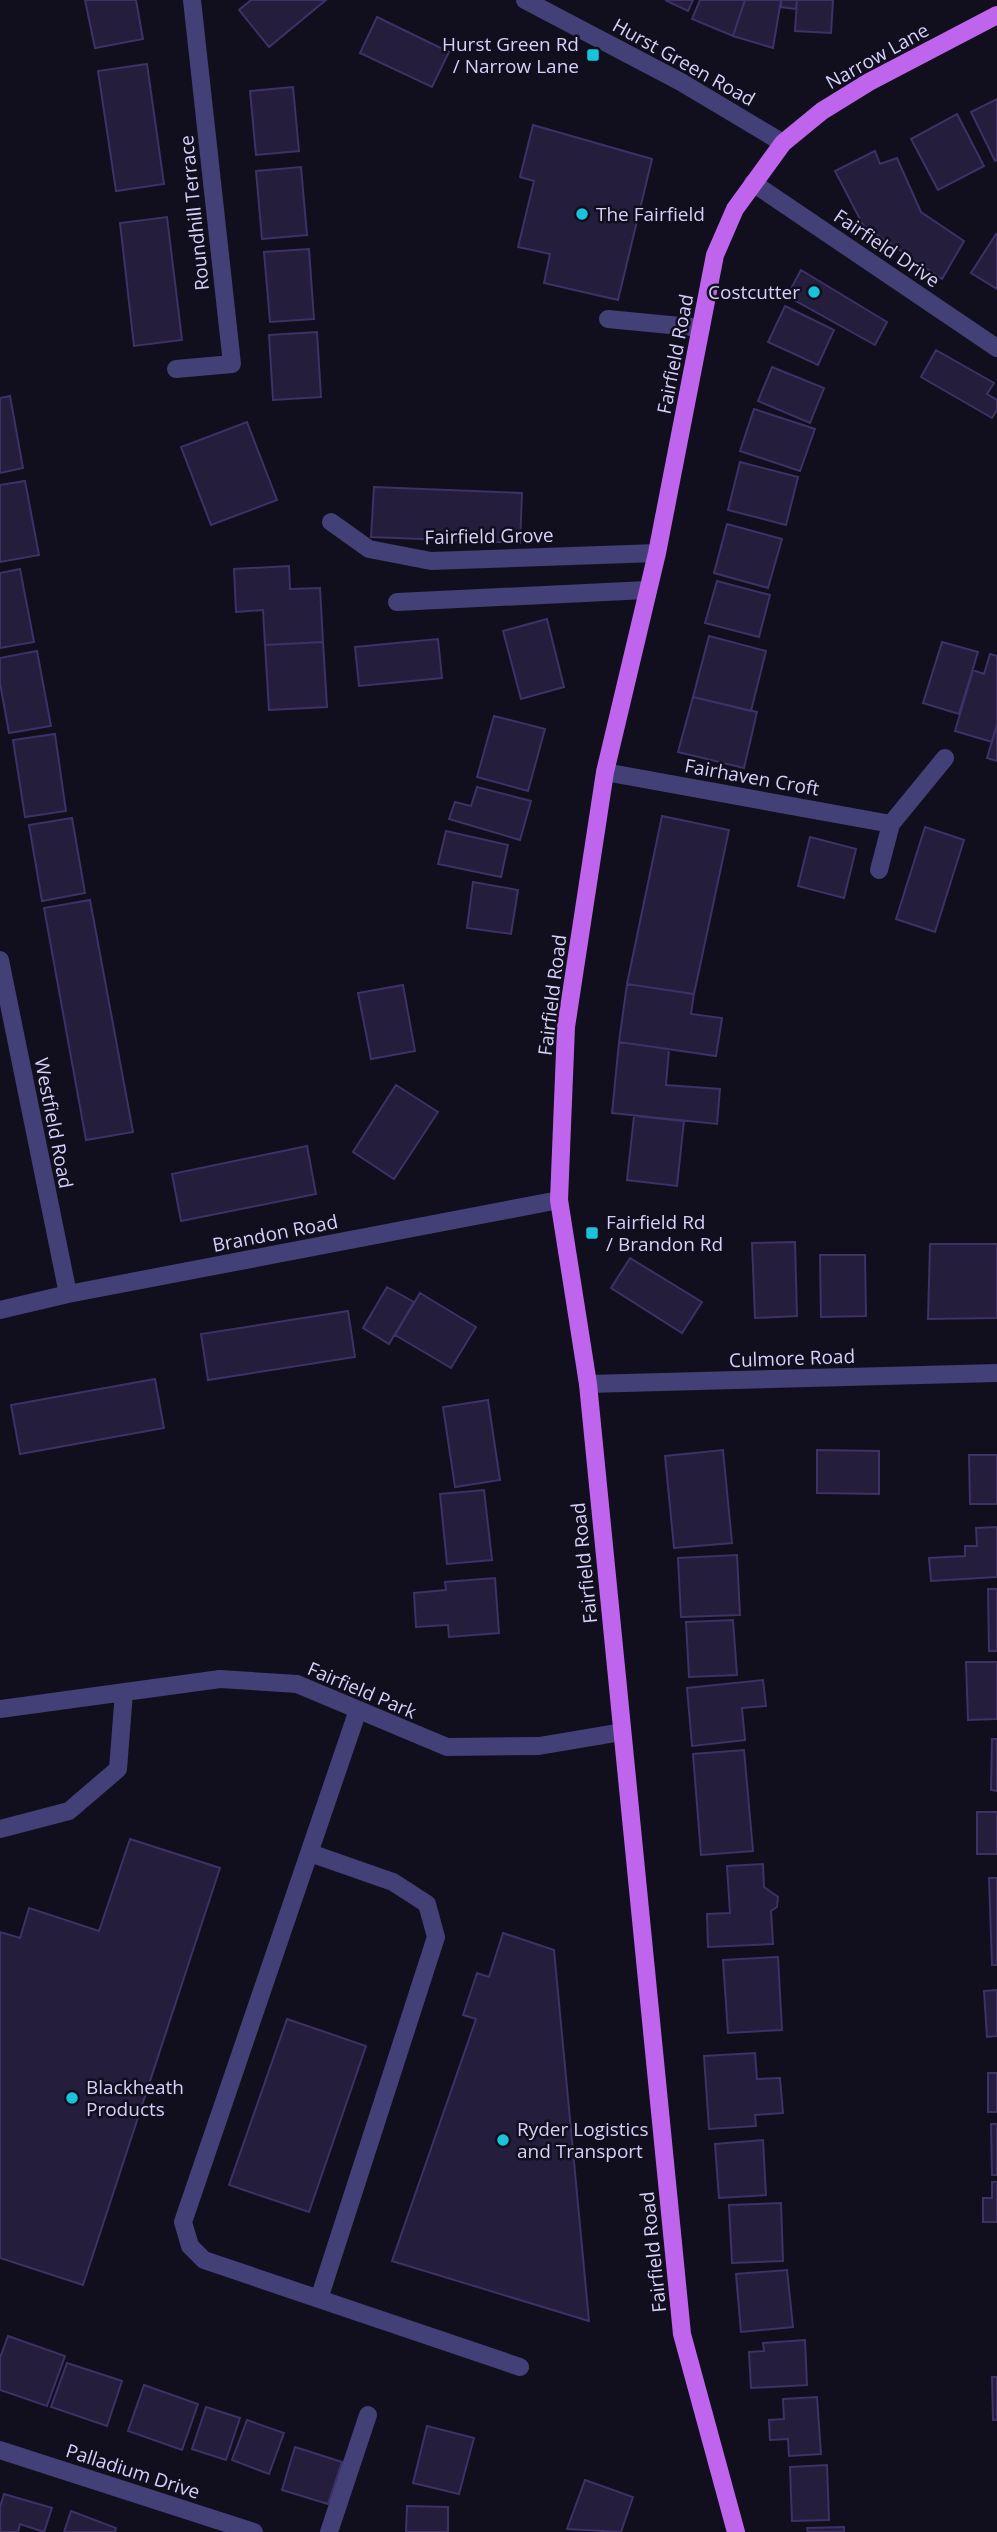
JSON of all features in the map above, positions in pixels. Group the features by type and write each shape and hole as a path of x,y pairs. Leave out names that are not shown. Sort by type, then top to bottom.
{"main road":[{"name":"Narrow Lane","path":"783,143 822,111 869,82 997,15"},
{"name":"Fairfield Road","path":"736,2532 682,2334 587,1384 559,1200 566,1027 605,772 657,553 715,255 735,209 783,143"}],"street":[{"name":"Roundhill Terrace","path":"176,369 232,364 192,0"},
{"name":"Hurst Green Road","path":"525,0 681,82 783,143"},
{"name":"Fairfield Drive","path":"753,183 997,348"},
{"path":"608,319 701,328"},
{"name":"Fairfield Grove","path":"331,522 369,549 431,561 657,553"},
{"path":"397,602 647,590"},
{"path":"879,870 891,824 945,758"},
{"name":"Fairhaven Croft","path":"605,772 891,824"},
{"name":"Westfield Road","path":"0,960 68,1294"},
{"name":"Brandon Road","path":"0,1310 68,1294 559,1200"},
{"name":"Culmore Road","path":"587,1384 997,1373"},
{"name":"Fairfield Park","path":"0,1709 220,1679 297,1684 447,1747 539,1746 622,1732"},
{"path":"0,1829 69,1811 118,1769 124,1692"},
{"path":"358,1710 183,2222 191,2246 204,2260 520,2367"},
{"path":"310,1853 393,1882 427,1904 436,1937 319,2299"},
{"path":"329,2532 368,2415"},
{"name":"Palladium Drive","path":"0,2450 254,2532"}],"building":[{"path":"85,0 136,0 143,39 95,48"},
{"path":"251,0 326,0 269,47 239,10"},
{"path":"665,0 693,0 688,11"},
{"path":"700,0 745,0 733,36 692,19"},
{"path":"745,0 781,0 773,48 733,36"},
{"path":"781,0 797,0 796,9 781,7"},
{"path":"797,0 833,0 831,33 795,31"},
{"path":"377,17 449,52 432,87 360,53"},
{"path":"147,64 164,184 116,191 98,71"},
{"path":"293,87 299,151 256,155 250,91"},
{"path":"997,99 997,160 995,161 971,112"},
{"path":"957,114 984,166 938,190 911,139"},
{"name":"The Fairfield","path":"533,125 652,159 618,300 544,283 550,254 518,247 534,181 520,177"},
{"path":"875,151 880,164 897,158 921,212 964,241 942,279 863,225 835,171"},
{"path":"301,167 307,235 262,239 256,171"},
{"path":"167,217 182,340 134,346 120,223"},
{"path":"997,235 997,289 971,273"},
{"path":"309,249 314,319 270,322 264,252"},
{"path":"801,270 887,322 875,345 787,296"},
{"path":"785,306 834,330 818,365 768,342"},
{"path":"317,332 321,397 273,400 269,335"},
{"path":"936,350 994,383 987,394 997,400 997,410 992,418 921,377"},
{"path":"772,367 824,388 810,423 758,401"},
{"path":"10,396 23,468 0,473 0,398"},
{"path":"754,409 815,429 800,471 740,451"},
{"path":"247,422 277,500 211,525 181,447"},
{"path":"740,462 798,477 786,525 728,510"},
{"path":"25,481 39,555 0,562 0,485"},
{"path":"374,487 522,493 520,543 371,537"},
{"path":"727,524 782,539 768,588 714,573"},
{"path":"289,566 290,589 320,588 323,642 265,645 263,610 236,612 234,569"},
{"path":"20,569 34,642 0,648 0,573"},
{"path":"717,581 770,595 759,637 705,623"},
{"path":"547,619 564,687 521,699 503,631"},
{"path":"709,636 766,651 751,711 693,697"},
{"path":"438,639 442,678 359,686 355,647"},
{"path":"323,642 327,707 269,710 265,645"},
{"path":"942,642 978,652 959,714 923,703"},
{"path":"37,651 51,726 9,733 0,683 0,658"},
{"path":"990,654 997,656 997,724 992,742 955,731 973,670 984,674"},
{"path":"693,697 757,712 744,768 678,752"},
{"path":"494,716 545,729 528,791 477,777"},
{"path":"997,724 997,761 987,758"},
{"path":"55,734 66,811 25,817 13,740"},
{"path":"477,787 531,801 520,840 449,819 455,802 471,806"},
{"path":"662,816 729,830 694,994 627,984"},
{"path":"72,818 85,893 42,901 29,825"},
{"path":"925,827 964,840 935,932 896,919"},
{"path":"446,831 508,845 501,877 438,864"},
{"path":"810,837 856,849 844,898 798,886"},
{"path":"473,882 518,890 511,934 467,928"},
{"path":"90,900 133,1132 86,1140 44,908"},
{"path":"627,984 694,994 691,1014 722,1018 716,1056 619,1042"},
{"path":"403,985 415,1051 371,1059 358,993"},
{"path":"619,1042 669,1049 666,1085 720,1089 717,1124 612,1113"},
{"path":"396,1085 438,1112 394,1179 353,1152"},
{"path":"634,1116 684,1121 677,1186 627,1180"},
{"path":"307,1146 316,1194 181,1221 172,1174"},
{"path":"795,1242 797,1316 755,1318 752,1243"},
{"path":"930,1244 997,1244 997,1318 928,1319"},
{"path":"820,1255 865,1255 866,1316 821,1317"},
{"path":"630,1258 702,1302 682,1333 611,1288"},
{"path":"387,1287 414,1302 389,1344 363,1328"},
{"path":"420,1293 476,1327 451,1368 395,1335"},
{"path":"348,1311 355,1357 208,1380 201,1334"},
{"path":"155,1379 164,1428 20,1454 11,1405"},
{"path":"488,1400 500,1480 455,1487 443,1407"},
{"path":"723,1450 732,1543 674,1548 665,1456"},
{"path":"817,1450 879,1451 879,1494 817,1493"},
{"path":"969,1455 997,1455 997,1504 970,1504"},
{"path":"484,1490 492,1560 447,1564 440,1494"},
{"path":"997,1527 997,1577 931,1581 929,1558 965,1556 965,1546 977,1546 976,1528"},
{"path":"737,1555 740,1615 681,1617 678,1558"},
{"path":"495,1578 499,1633 449,1637 448,1625 416,1627 414,1593 446,1590 445,1582"},
{"path":"988,1589 997,1589 997,1651 989,1651"},
{"path":"733,1620 737,1675 689,1677 686,1622"},
{"path":"966,1662 997,1662 997,1719 968,1720"},
{"path":"763,1680 766,1706 742,1708 745,1740 692,1746 687,1688"},
{"path":"992,1739 997,1739 997,1791 991,1790"},
{"path":"744,1750 753,1851 701,1855 693,1754"},
{"path":"977,1812 997,1812 997,1854 977,1854"},
{"name":"Blackheath Products","path":"130,1839 220,1868 83,2285 0,2258 0,1932 20,1938 29,1908 99,1931"},
{"path":"763,1864 764,1887 778,1897 777,1907 771,1911 773,1944 708,1947 707,1914 730,1913 727,1866"},
{"path":"989,1878 997,1878 997,1965 992,1965"},
{"name":"Ryder Logistics and Transport","path":"503,1933 554,1950 589,2321 392,2261 476,2019 463,2015 477,1973 489,1977"},
{"path":"778,1957 782,2030 728,2033 723,1960"},
{"path":"997,1990 997,2036 987,2037 984,1991"},
{"path":"287,2019 366,2046 309,2212 229,2185"},
{"path":"755,2053 757,2079 780,2078 783,2113 755,2115 756,2126 709,2129 704,2056"},
{"path":"988,2073 997,2073 997,2112 988,2112"},
{"path":"991,2124 997,2124 997,2175 992,2175"},
{"path":"763,2140 766,2195 719,2198 715,2144"},
{"path":"992,2182 997,2182 997,2222 983,2222 983,2198 992,2198"},
{"path":"781,2203 783,2261 732,2263 729,2205"},
{"path":"787,2270 793,2327 741,2332 736,2274"},
{"path":"8,2336 65,2356 47,2406 0,2390 0,2358"},
{"path":"805,2340 807,2385 751,2388 749,2352 764,2351 763,2343"},
{"path":"67,2363 122,2381 107,2426 51,2407"},
{"path":"992,2377 997,2377 997,2420 993,2420"},
{"path":"144,2385 198,2404 182,2450 128,2431"},
{"path":"817,2397 821,2454 789,2456 788,2439 770,2440 769,2420 784,2419 783,2399"},
{"path":"206,2407 240,2418 226,2460 192,2449"},
{"path":"247,2420 284,2433 269,2474 232,2460"},
{"path":"427,2426 474,2438 459,2494 413,2483"},
{"path":"295,2447 342,2462 328,2504 282,2490"},
{"path":"827,2465 829,2520 792,2521 790,2467"},
{"path":"585,2480 633,2497 621,2532 567,2529"},
{"path":"4,2494 52,2508 44,2532 20,2524 18,2532 0,2532 0,2507"},
{"path":"407,2506 448,2507 448,2532 406,2532"},
{"path":"71,2511 116,2528 115,2532 64,2532"},
{"path":"844,2527 844,2532 808,2532 807,2528"}],"place":[{"name":"Hurst Green Rd / Narrow Lane","path":"593,55"},
{"name":"The Fairfield","path":"582,214"},
{"name":"Costcutter","path":"814,292"},
{"name":"Fairfield Rd / Brandon Rd","path":"592,1233"},
{"name":"Blackheath Products","path":"72,2098"},
{"name":"Ryder Logistics and Transport","path":"503,2140"}]}
